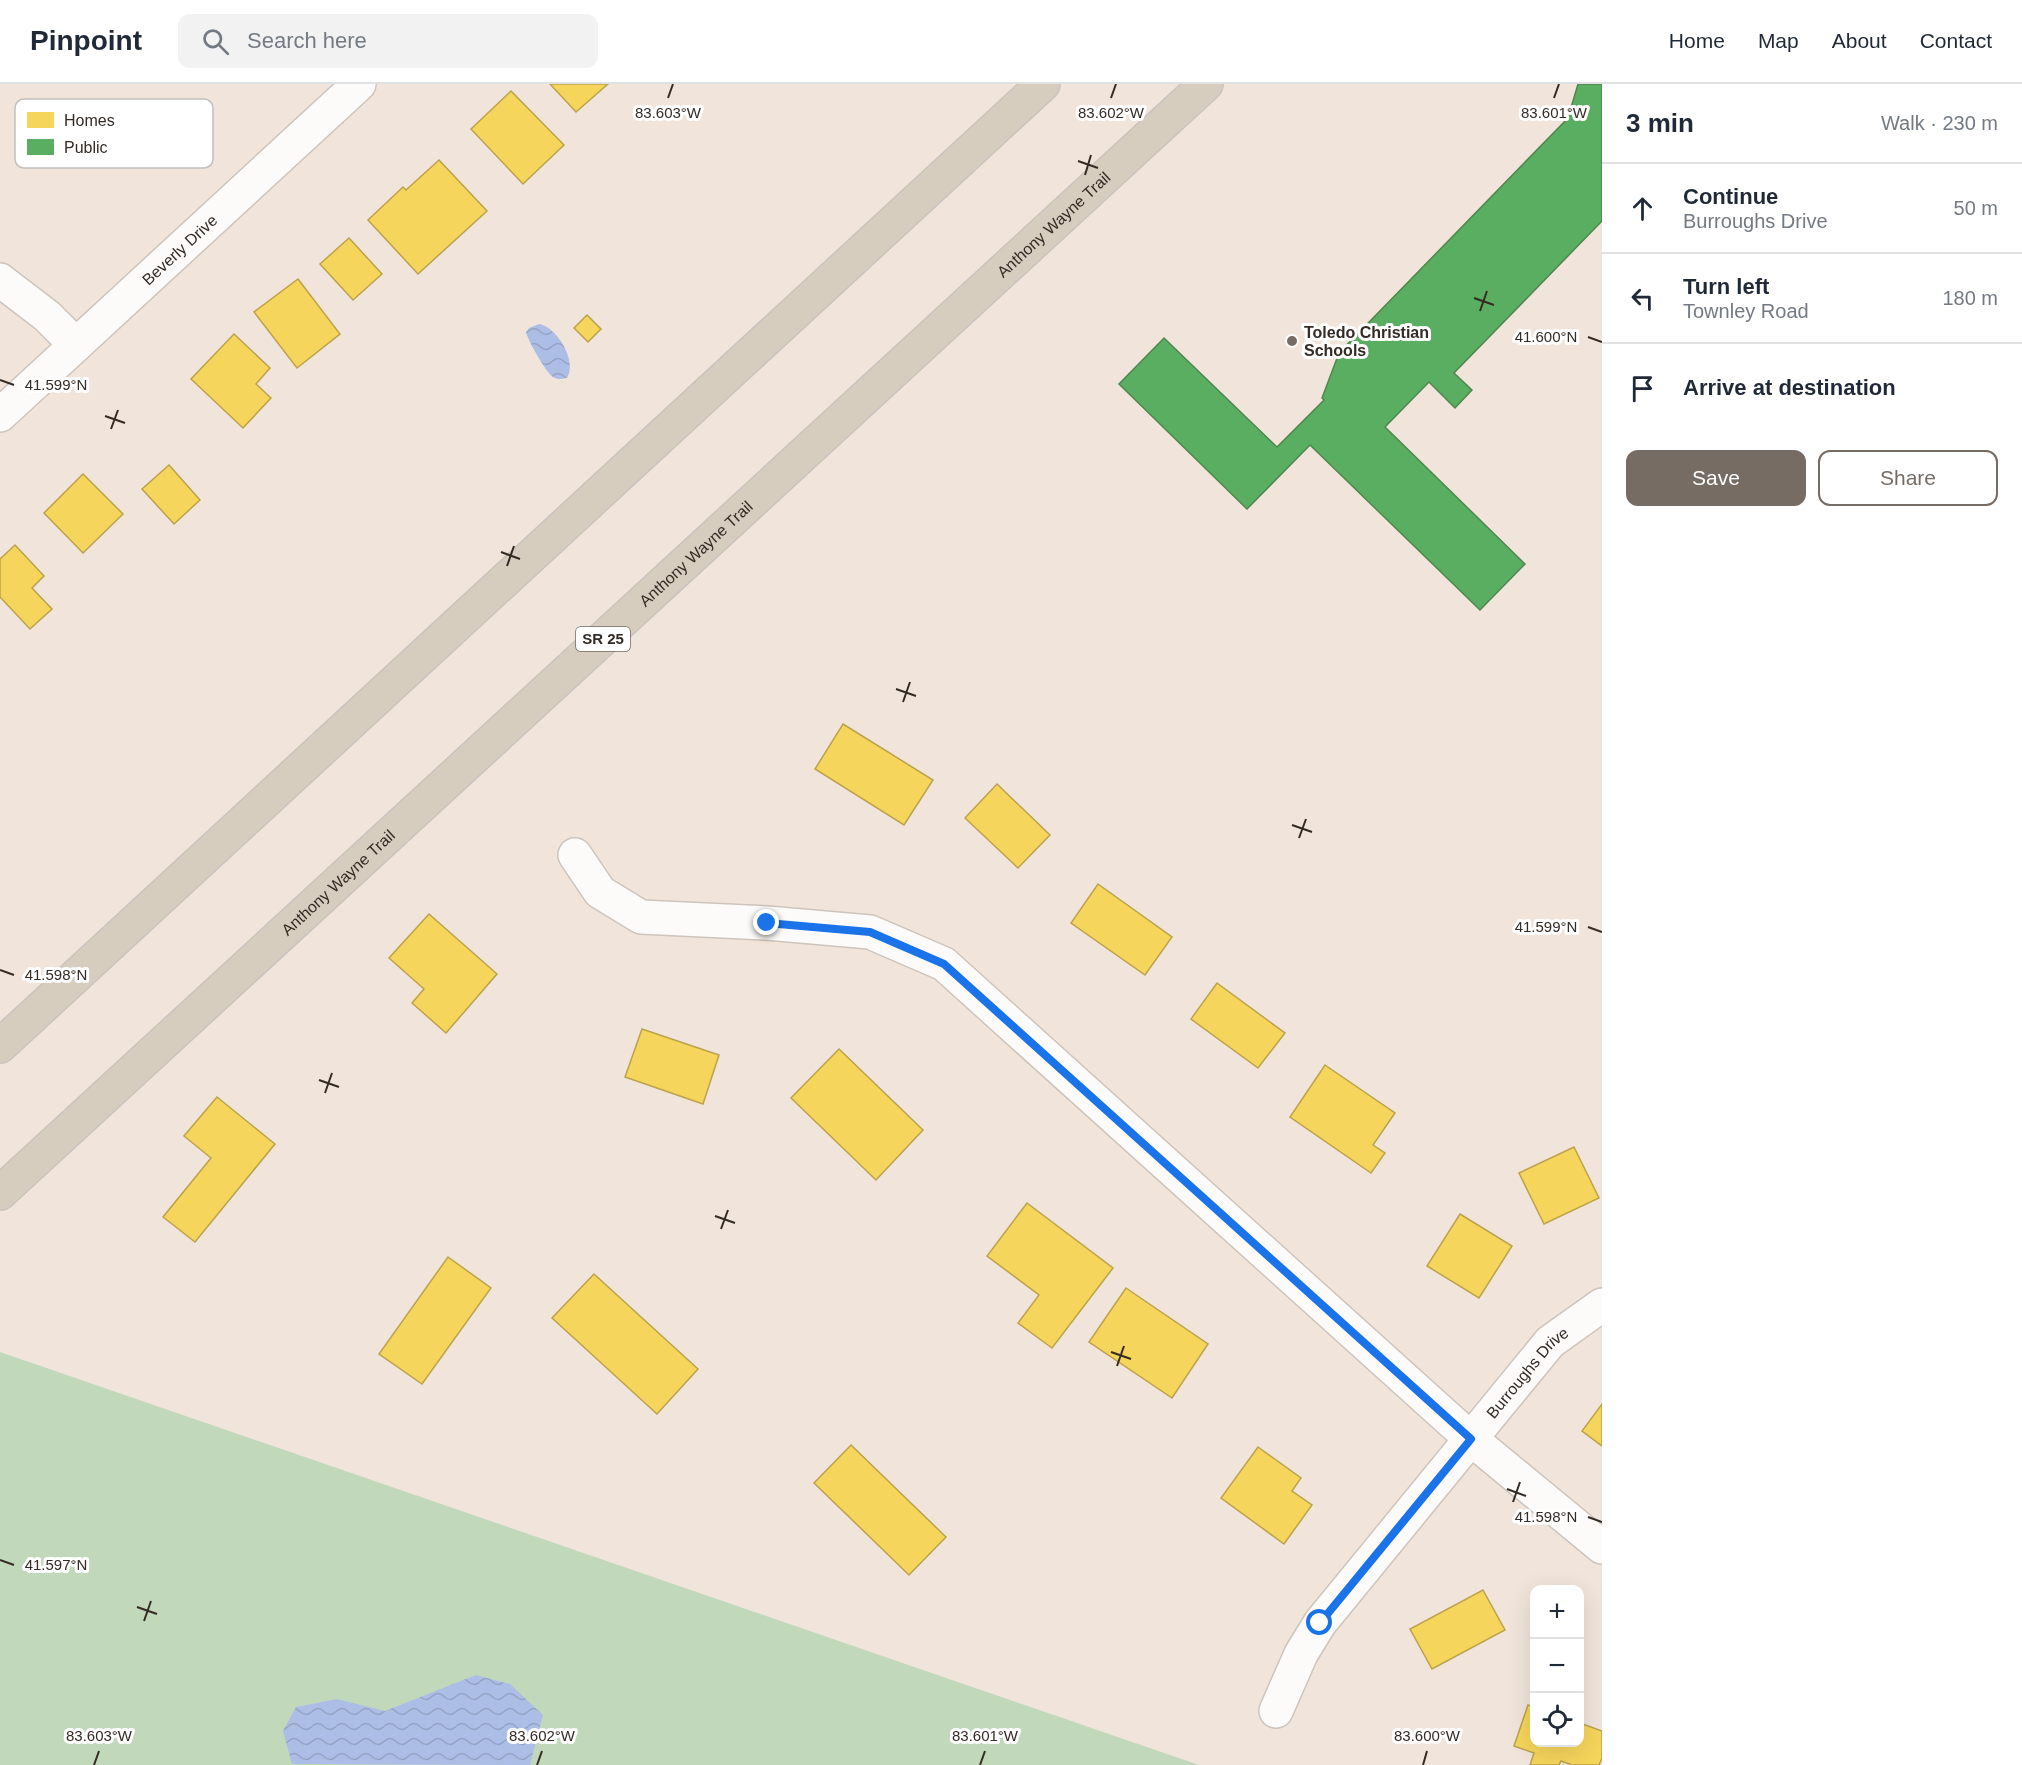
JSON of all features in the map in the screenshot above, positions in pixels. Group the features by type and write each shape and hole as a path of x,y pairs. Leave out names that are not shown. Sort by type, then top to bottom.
{"highway":[{"path":"0,1046 1043,84"},
{"name":"Anthony Wayne Trail","path":"0,1193 1206,84"}],"street":[{"name":"Beverly Drive","path":"0,415 358,84"},
{"path":"0,280 47,316 76,345"},
{"path":"575,855 600,892 641,917 870,932 944,964 1471,1439 1602,1547"},
{"name":"Burroughs Drive","path":"1276,1711 1301,1654 1320,1623 1550,1342 1602,1305"}],"green space":[{"path":"0,1352 1199,1765 0,1765"}],"water":[{"path":"539,324 552,331 564,345 570,363 567,378 553,377 533,349 526,332 529,328"},
{"path":"476,1675 510,1684 543,1715 530,1765 292,1764 283,1731 296,1707 337,1699 385,1711"}],"building: Homes":[{"path":"550,84 608,84 576,112"},
{"path":"511,91 564,145 523,184 471,129"},
{"path":"439,160 487,211 418,274 368,220 403,187 406,190"},
{"path":"349,238 382,274 353,300 320,264"},
{"path":"298,279 340,334 297,368 254,312"},
{"path":"587,315 601,329 588,342 574,328"},
{"path":"234,334 270,368 256,384 271,398 243,428 191,379"},
{"path":"169,465 200,500 174,524 142,489"},
{"path":"83,474 123,514 83,553 44,513"},
{"path":"15,545 44,576 32,588 52,609 30,629 0,597 0,559"},
{"path":"843,724 933,780 904,825 815,769"},
{"path":"997,784 1050,835 1018,868 965,818"},
{"path":"1098,884 1172,937 1145,975 1071,923"},
{"path":"429,914 497,974 446,1033 412,1003 424,989 389,958"},
{"path":"1217,983 1285,1033 1258,1068 1191,1019"},
{"path":"642,1029 719,1055 703,1104 625,1077"},
{"path":"839,1049 923,1130 876,1180 791,1098"},
{"path":"1325,1065 1395,1113 1373,1145 1385,1153 1371,1173 1290,1117"},
{"path":"217,1097 275,1144 195,1242 163,1217 211,1158 184,1136"},
{"path":"1574,1147 1599,1198 1544,1224 1519,1173"},
{"path":"1027,1203 1113,1268 1052,1348 1018,1323 1039,1295 987,1256"},
{"path":"1460,1214 1512,1246 1479,1298 1427,1266"},
{"path":"448,1257 491,1288 422,1384 379,1354"},
{"path":"594,1274 698,1369 657,1414 552,1318"},
{"path":"1126,1288 1208,1344 1172,1398 1089,1342"},
{"path":"1602,1404 1602,1446 1582,1431"},
{"path":"851,1445 946,1537 909,1575 814,1483"},
{"path":"1258,1447 1301,1478 1292,1491 1312,1505 1284,1544 1221,1498"},
{"path":"1483,1590 1505,1630 1432,1669 1410,1629"},
{"path":"1528,1705 1530,1706 1530,1747 1584,1747 1584,1724 1602,1731 1602,1758 1599,1765 1572,1765 1561,1761 1559,1765 1530,1765 1534,1753 1514,1746"}],"building: Public":[{"path":"1578,84 1602,84 1602,221 1454,373 1472,390 1455,408 1429,382 1385,427 1525,564 1480,610 1310,445 1247,509 1119,384 1164,338 1277,447 1324,400 1322,398 1339,353 1568,118"}],"place":[{"name":"Toledo Christian Schools","path":"1292,341"}],"route":[{"path":"767,923 870,932 944,964 1471,1439 1320,1623"}]}
